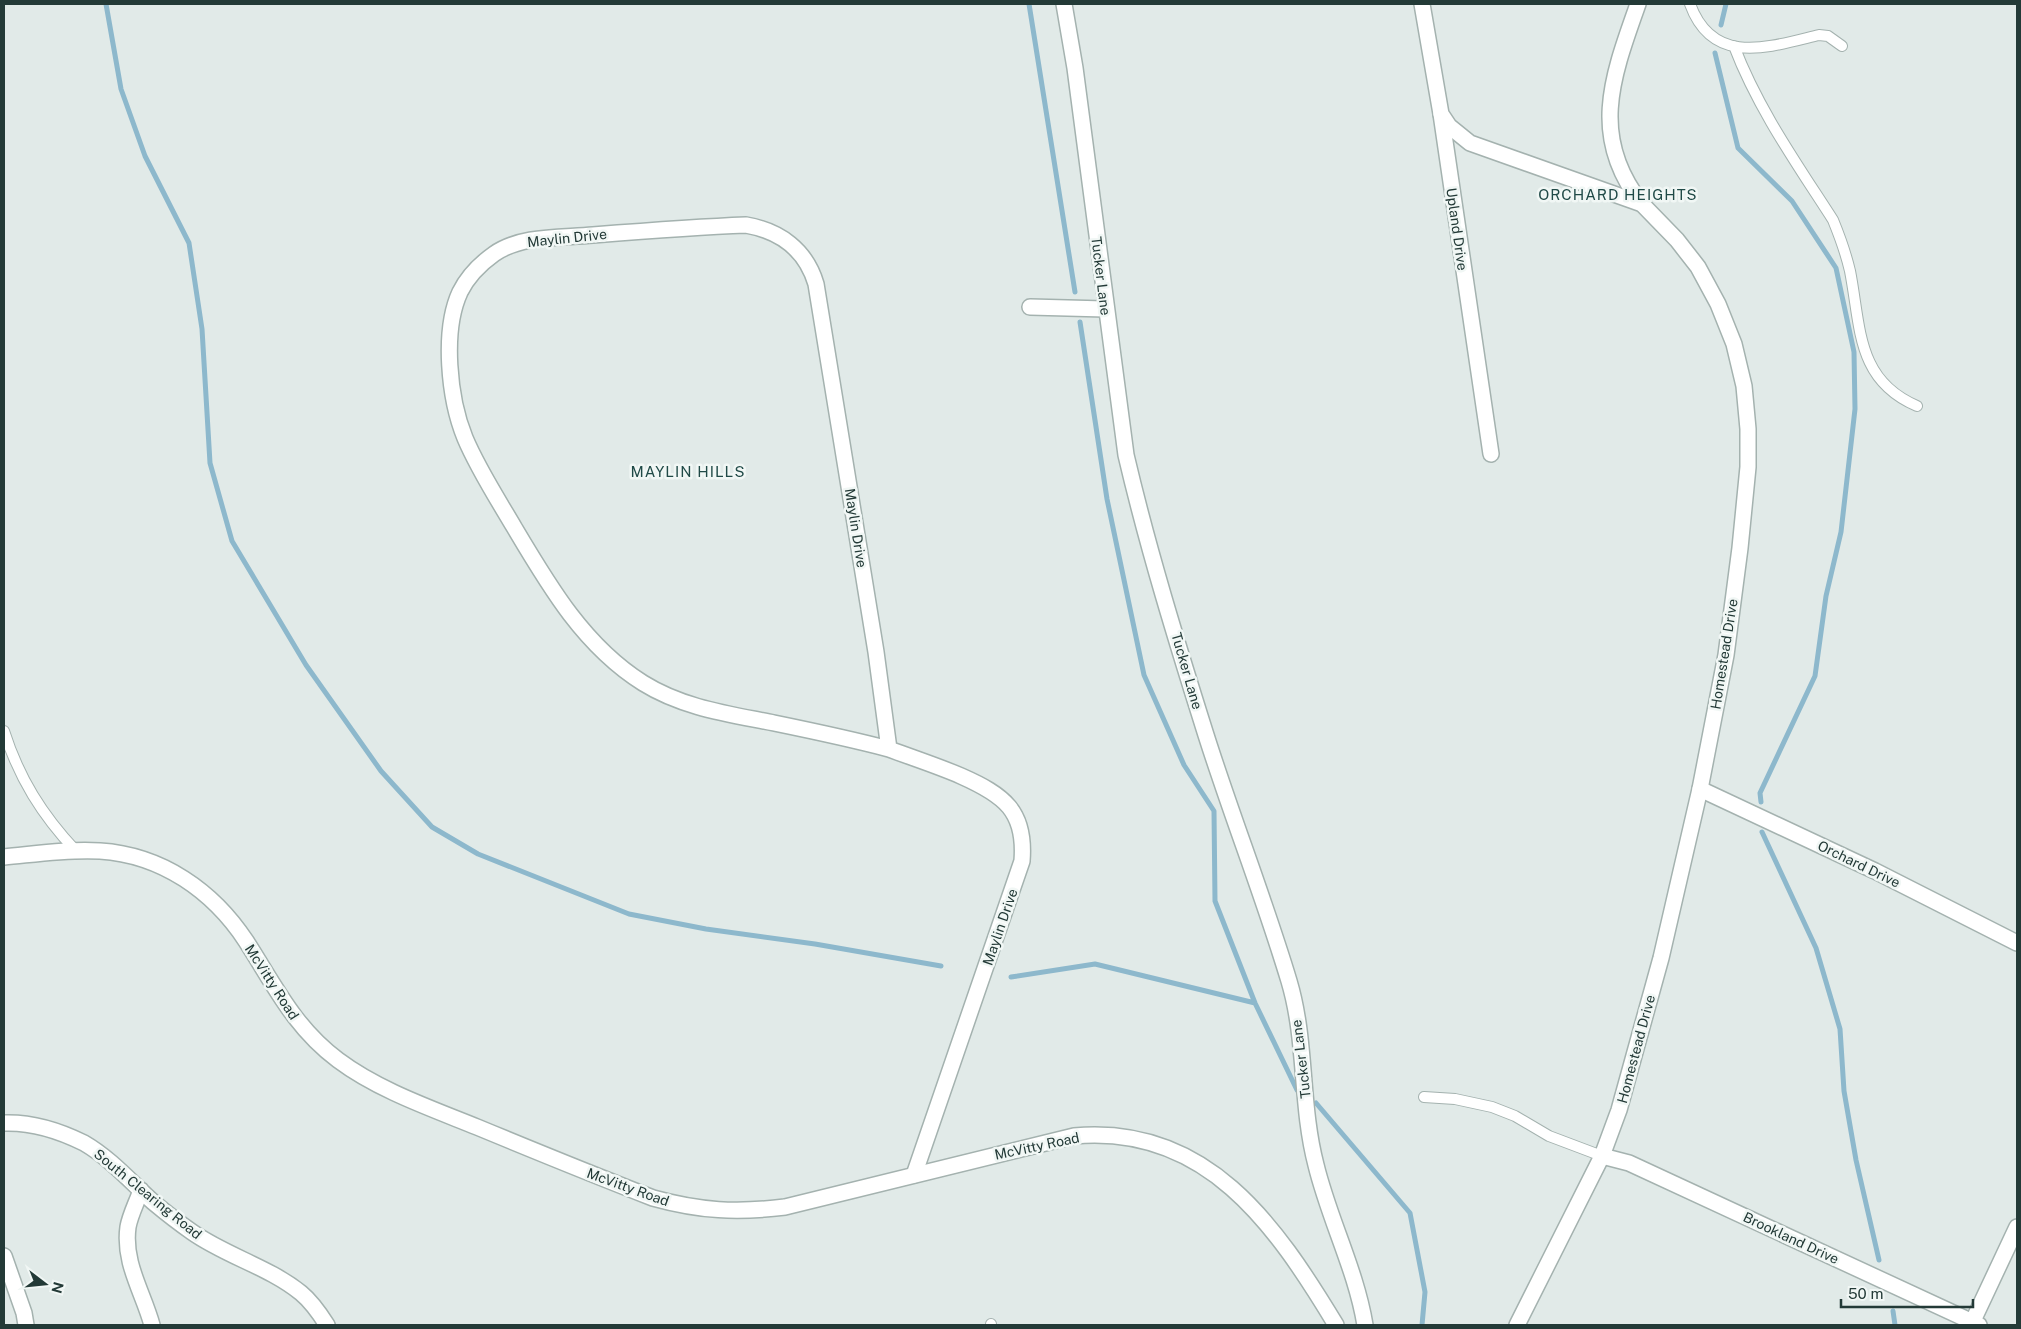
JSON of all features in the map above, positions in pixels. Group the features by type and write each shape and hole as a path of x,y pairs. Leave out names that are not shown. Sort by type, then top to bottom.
{"street":[{"name":"Tucker Lane","path":"1064,4 1075,68 1105,309 1126,455 1137,502 1206,734 1290,982 1300,1028 1308,1124 1315,1164 1352,1276 1365,1325"},
{"name":"Upland Drive","path":"1422,4 1441,114 1491,454"},
{"path":"1638,4 1611,89 1609,112 1614,153 1622,175 1642,204"},
{"name":"Homestead Drive","path":"1441,114 1449,126 1470,143 1642,204 1677,240 1698,267 1718,304 1734,344 1744,386 1748,429 1748,457 1740,548 1726,655 1700,789 1661,958 1619,1110 1602,1156 1517,1325"},
{"name":"Maylin Drive","path":"889,749 876,652 816,284 806,261 795,247 780,236 764,228 746,224 671,228 530,241 497,252 481,264 468,279 455,307 451,338 451,375 456,406 464,436 479,467 547,581 578,625 602,652 645,684 674,699 706,710 843,737 889,749 941,767 989,788 1013,810 1020,825 1024,841 1022,861 914,1175"},
{"path":"1030,307 1060,306 1105,309"},
{"name":"Orchard Drive","path":"1700,789 1875,871 2017,944"},
{"name":"McVitty Road","path":"4,857 76,850 102,851 130,856 156,864 182,877 205,892 225,912 296,1019 331,1054 359,1074 456,1119 653,1198 710,1210 752,1211 785,1207 1074,1136 1108,1134 1132,1136 1157,1143 1200,1164 1258,1213 1281,1240 1336,1325"},
{"name":"South Clearing Road","path":"4,1124 36,1126 61,1133 85,1144 106,1159 193,1233 230,1255 284,1281 309,1301 328,1325"},
{"name":"Brookland Drive","path":"1602,1156 1629,1163 1974,1324"},
{"path":"141,1190 128,1226 127,1249 130,1268 146,1303 152,1325"},
{"path":"1974,1324 2017,1227"},
{"path":"4,1256 24,1313 26,1325"}],"lane":[{"path":"1690,4 1694,16 1703,29 1713,37 1734,46 1760,49 1819,35 1828,36 1842,46"},
{"path":"1734,46 1746,79 1763,110 1833,220 1839,234 1850,271 1862,345 1869,363 1882,383 1894,393 1917,406"},
{"path":"4,731 19,772 34,801 54,827 76,850"},
{"path":"1424,1097 1454,1099 1492,1107 1515,1116 1549,1136 1602,1156"}],"waterway":[{"path":"106,4 121,89 145,156 189,243 202,329 210,463 232,541 306,665 381,771 432,827 478,854 629,914 706,929 815,944 941,966"},
{"path":"1029,4 1075,292"},
{"path":"1721,25 1726,4"},
{"path":"1715,53 1738,148 1792,201 1836,268 1854,352 1855,409 1841,532 1826,596 1815,676 1760,793 1761,802"},
{"path":"1080,322 1107,499 1144,675 1184,765 1214,811 1215,901 1255,1003 1297,1090"},
{"path":"1762,832 1816,948 1840,1029 1844,1091 1856,1160 1879,1260"},
{"path":"1011,977 1095,964 1255,1003"},
{"path":"1316,1103 1410,1213 1425,1292 1422,1325"},
{"path":"1893,1311 1895,1325"}],"district":[{"name":"ORCHARD HEIGHTS","path":"1618,194"},
{"name":"MAYLIN HILLS","path":"688,471"}]}
